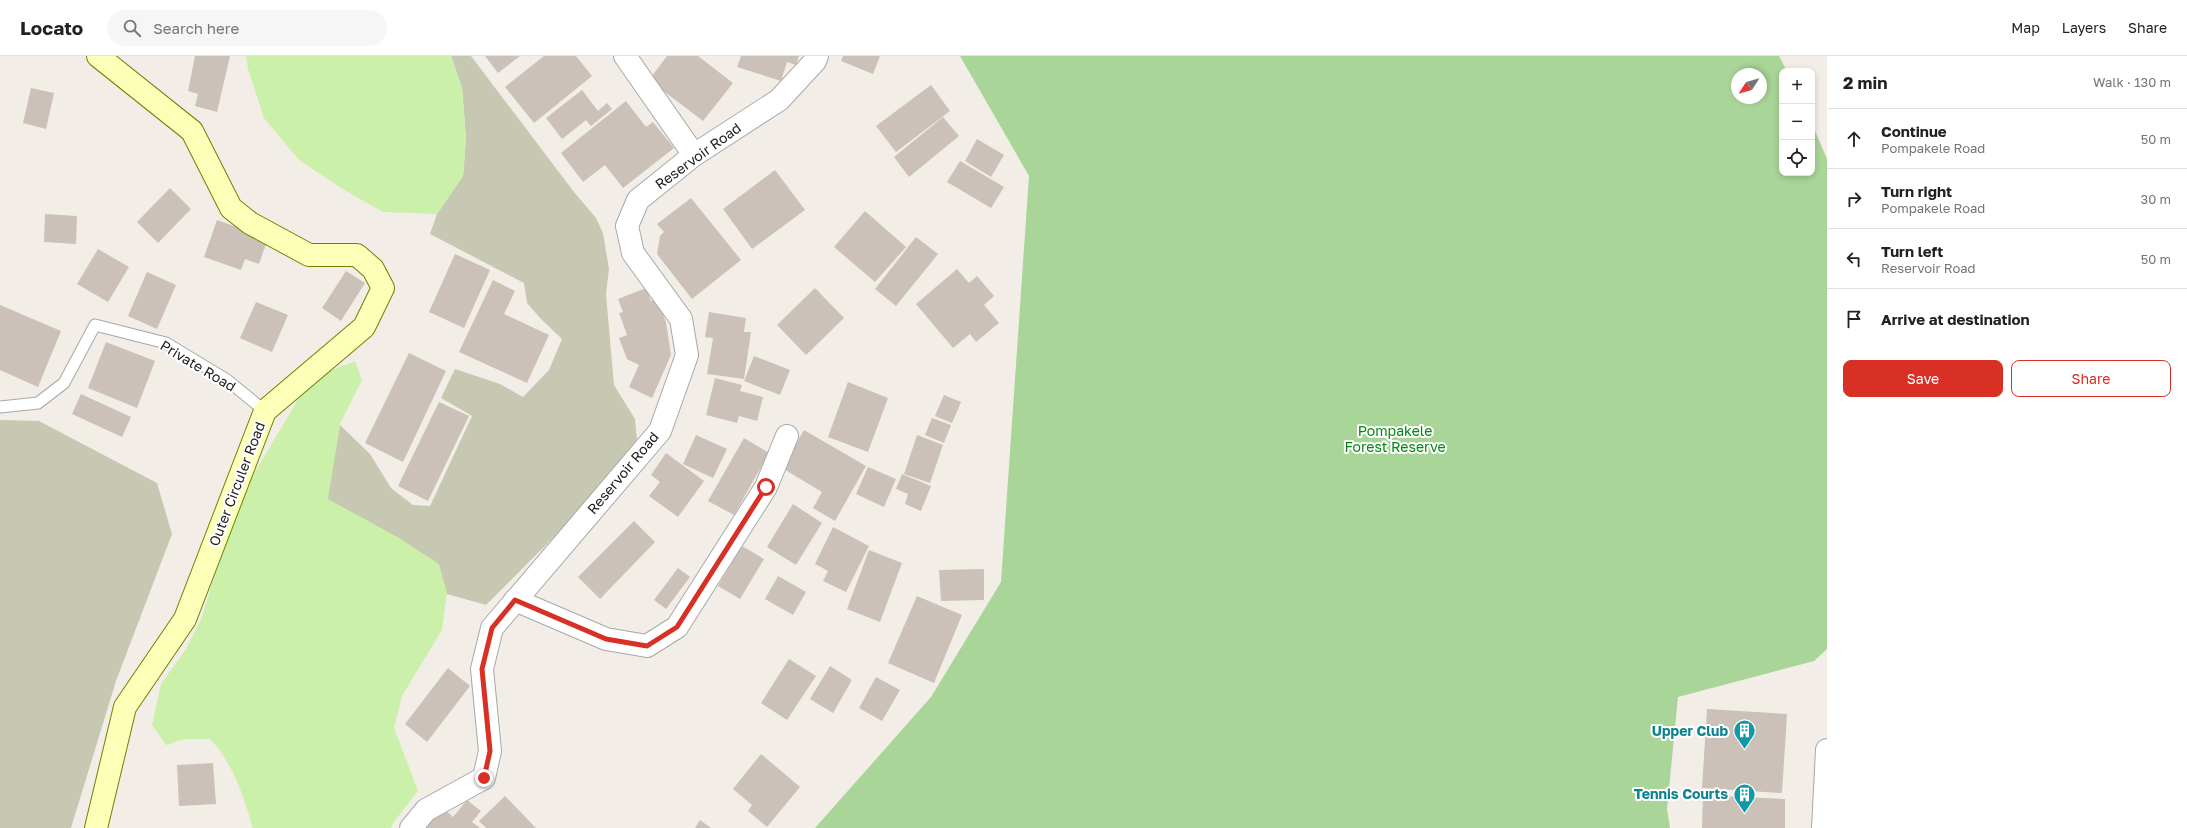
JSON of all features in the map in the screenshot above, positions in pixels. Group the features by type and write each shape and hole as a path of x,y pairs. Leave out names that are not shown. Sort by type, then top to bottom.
{"street":[{"name":"Outer Circuler Road","path":"96,828 125,707 185,619 265,411 364,327 383,288 374,269 357,255 309,255 250,223 231,208 192,131 98,56"},
{"path":"625,56 694,155"},
{"name":"Reservoir Road","path":"411,828 426,810 484,778 490,751 482,669 492,628 660,431 687,355 680,319 633,253 627,226 638,200 694,155 779,100 815,61 817,56"},
{"path":"515,600 606,639 647,646 677,627 766,487 787,436"},
{"path":"1823,828 1827,750"}],"lane":[{"name":"Private Road","path":"0,407 38,403 64,383 95,325 166,344 228,380 265,411"}],"shaded area":[{"path":"451,56 471,56 574,192 596,218 603,233 609,269 606,294 614,385 635,419 637,440 574,517 486,605 447,594 327,499 340,425 370,454 391,488 413,505 430,506 472,416 441,398 455,369 500,384 523,397 549,370 562,339 527,303 524,283 430,234 437,214 463,176 466,139 462,88"},
{"path":"0,420 39,421 157,483 172,534 116,681 71,828 0,828"}],"green space":[{"path":"246,56 451,56 462,88 466,139 463,176 437,214 383,212 341,188 299,160 264,118 248,69"},
{"name":"Pompakele Forest Reserve","path":"960,56 1779,56 1785,68 1779,68 1779,176 1815,176 1815,131 1827,159 1827,649 1814,661 1678,697 1667,809 1670,828 815,828 931,697 1001,582 1029,176"},
{"path":"355,361 362,380 340,424 328,499 399,538 439,564 447,593 442,630 402,696 394,728 418,791 393,823 391,828 253,828 232,770 210,739 184,739 166,745 152,725 161,684 186,649 202,617 217,567 246,487 299,398 320,375"}],"building":[{"path":"195,56 230,56 217,112 195,106 198,94 188,91"},
{"path":"485,56 520,56 498,73"},
{"path":"544,56 576,56 592,76 534,123 505,87"},
{"path":"667,56 698,56 733,83 703,121 649,80"},
{"path":"741,56 799,56 796,65 787,62 781,81 737,67"},
{"path":"843,56 880,56 873,74 841,61"},
{"path":"931,85 950,111 896,152 876,126"},
{"path":"31,88 54,93 46,129 23,123"},
{"path":"582,90 598,111 607,103 612,109 591,126 586,120 562,139 546,118"},
{"path":"626,101 646,127 653,122 674,148 623,188 605,165 583,182 561,153"},
{"path":"943,117 959,136 909,177 894,157"},
{"path":"977,139 1004,155 991,177 965,161"},
{"path":"960,161 1004,187 991,208 947,182"},
{"path":"775,170 805,210 752,249 723,209"},
{"path":"170,188 191,209 158,243 137,222"},
{"path":"691,198 741,260 692,299 657,254 660,236 664,232 657,224"},
{"path":"865,211 906,247 875,282 834,247"},
{"path":"45,214 77,216 76,244 44,242"},
{"path":"217,220 268,238 259,264 245,259 241,270 204,257"},
{"path":"916,237 938,254 896,306 875,289"},
{"path":"98,249 129,267 108,302 77,284"},
{"path":"455,254 490,270 464,328 429,312"},
{"path":"957,269 969,283 977,276 994,296 984,305 999,323 976,342 970,334 953,348 916,304"},
{"path":"346,271 365,283 341,321 322,308"},
{"path":"147,272 176,285 157,329 128,316"},
{"path":"493,280 515,291 504,314 549,335 527,383 459,352"},
{"path":"646,288 651,301 657,299 666,322 671,355 652,398 629,387 639,365 627,359 619,338 627,335 619,313 623,312 618,299"},
{"path":"815,288 844,318 806,355 777,325"},
{"path":"256,302 288,315 272,352 240,338"},
{"path":"0,305 61,331 38,387 0,370"},
{"path":"709,312 746,318 744,332 751,332 744,379 707,374 713,338 705,337"},
{"path":"106,342 155,361 137,408 88,388"},
{"path":"409,353 446,371 403,462 365,443"},
{"path":"754,356 790,370 780,395 744,381"},
{"path":"715,378 742,385 740,391 763,397 757,421 739,416 737,423 706,415"},
{"path":"848,382 888,398 868,452 828,437"},
{"path":"81,394 131,417 122,437 72,414"},
{"path":"944,395 961,402 952,423 935,416"},
{"path":"439,402 469,416 428,501 398,486"},
{"path":"932,418 951,425 944,443 925,435"},
{"path":"804,430 866,466 835,521 813,508 822,492 782,468"},
{"path":"696,435 727,449 713,478 683,464"},
{"path":"917,435 943,445 930,483 904,474"},
{"path":"744,438 769,453 734,515 708,501"},
{"path":"666,453 704,481 678,517 649,496 660,482 651,475"},
{"path":"868,467 896,479 884,507 856,494"},
{"path":"902,474 931,486 921,511 905,504 908,494 896,489"},
{"path":"793,504 822,523 796,565 767,547"},
{"path":"634,521 655,542 600,599 578,577"},
{"path":"833,527 869,546 846,592 823,581 828,571 815,564"},
{"path":"742,546 764,559 740,599 718,586"},
{"path":"869,550 902,563 880,622 847,609"},
{"path":"678,568 690,577 666,609 654,600"},
{"path":"984,569 984,600 941,601 939,570"},
{"path":"778,576 806,592 793,615 765,599"},
{"path":"917,596 962,615 934,683 888,663"},
{"path":"789,659 816,676 787,720 761,703"},
{"path":"830,666 852,680 833,713 810,699"},
{"path":"448,668 470,686 427,742 405,724"},
{"path":"876,677 900,690 882,721 859,708"},
{"name":"Upper Club","path":"1707,709 1787,714 1782,793 1702,788"},
{"path":"761,754 800,787 767,827 748,811 752,805 733,789"},
{"path":"213,763 216,804 179,806 177,765"},
{"name":"Tennis Courts","path":"1703,795 1785,799 1785,828 1702,828"},
{"path":"505,796 536,828 486,828 479,821"},
{"path":"467,800 481,811 472,822 480,828 428,828 425,826 441,806 453,817"},
{"path":"700,820 711,828 695,828"}],"place":[{"name":"Upper Club","path":"1744,750"},
{"name":"Tennis Courts","path":"1744,814"}],"route":[{"path":"484,778 490,751 482,669 492,628 515,600 606,639 647,646 677,627 766,487"}]}
